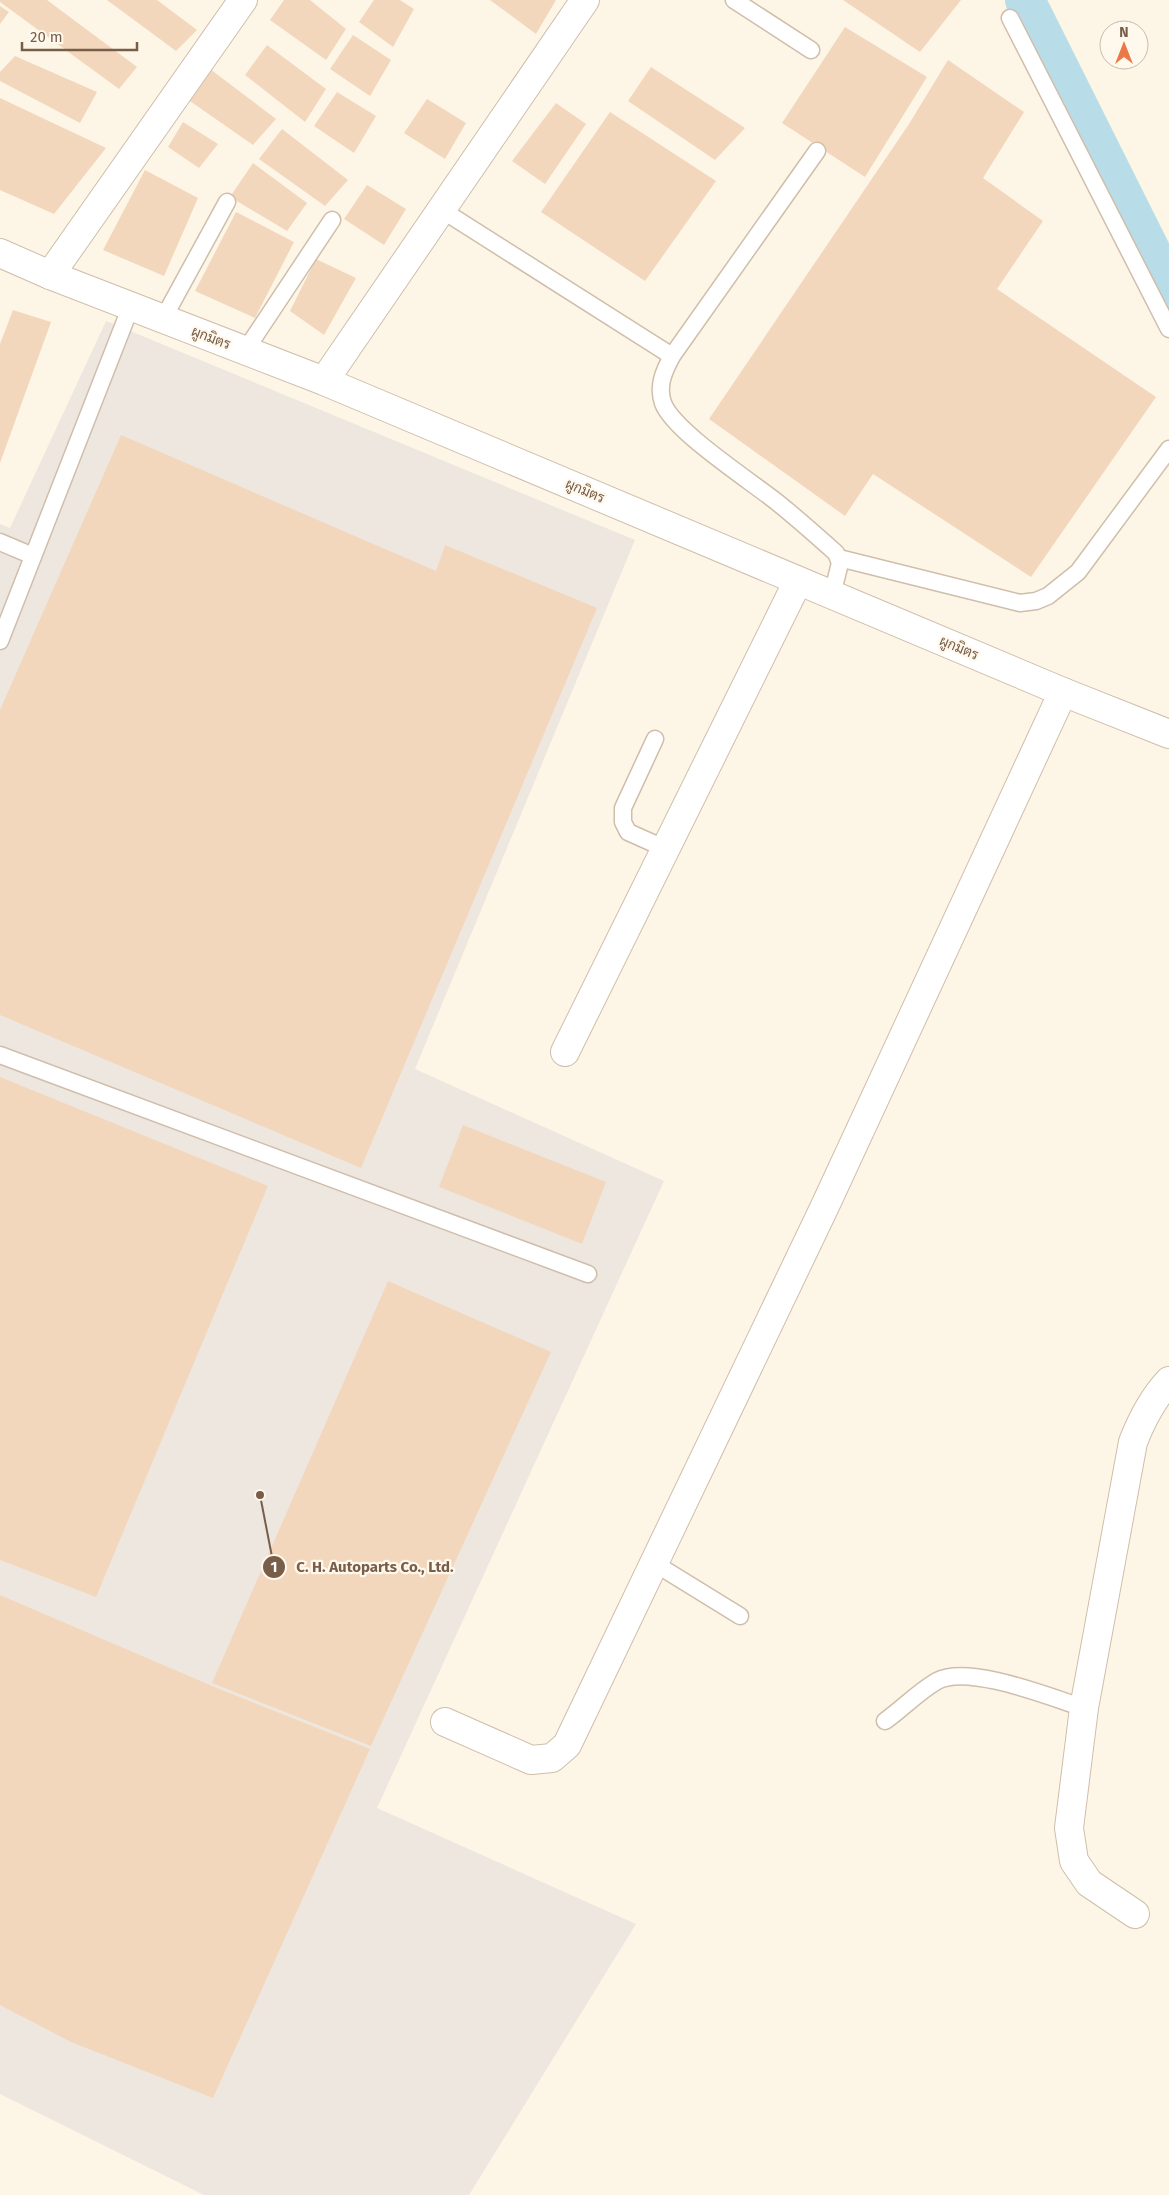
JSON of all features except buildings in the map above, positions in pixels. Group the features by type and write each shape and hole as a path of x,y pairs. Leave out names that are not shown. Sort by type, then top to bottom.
{"street":[{"path":"50,275 243,0"},
{"path":"324,381 584,0"},
{"name":"ผูกมิตร","path":"0,253 50,275 324,381 1063,692 1169,734"},
{"path":"566,1052 798,581"},
{"path":"445,1722 531,1760 552,1758 567,1745 825,1206 1063,692"},
{"path":"1135,1914 1088,1883 1074,1861 1069,1828 1084,1708 1133,1442 1144,1416 1159,1392 1169,1381"}],"lane":[{"path":"734,0 811,50"},
{"path":"1010,18 1169,329"},
{"path":"817,150 672,356 664,371 660,388 662,403 671,418 718,459 778,504 839,558 1020,603 1036,602 1048,596 1078,572 1169,449"},
{"path":"163,319 227,202"},
{"path":"442,210 672,356"},
{"path":"245,351 332,220"},
{"path":"0,641 131,306"},
{"path":"0,542 33,556"},
{"path":"832,595 840,563 839,558"},
{"path":"655,739 623,808 623,822 628,832 666,849"},
{"path":"0,1055 588,1274"},
{"path":"654,1563 740,1616"},
{"path":"885,1721 937,1681 960,1675 980,1676 1084,1708"}],"shaded area":[{"path":"106,321 635,540 415,1069 664,1181 377,1808 636,1924 469,2195 204,2195 0,2094 0,524 10,528"}],"waterway":[{"path":"1025,0 1169,288"}],"place":[{"name":"C. H. Autoparts Co., Ltd.","path":"260,1495"}]}
